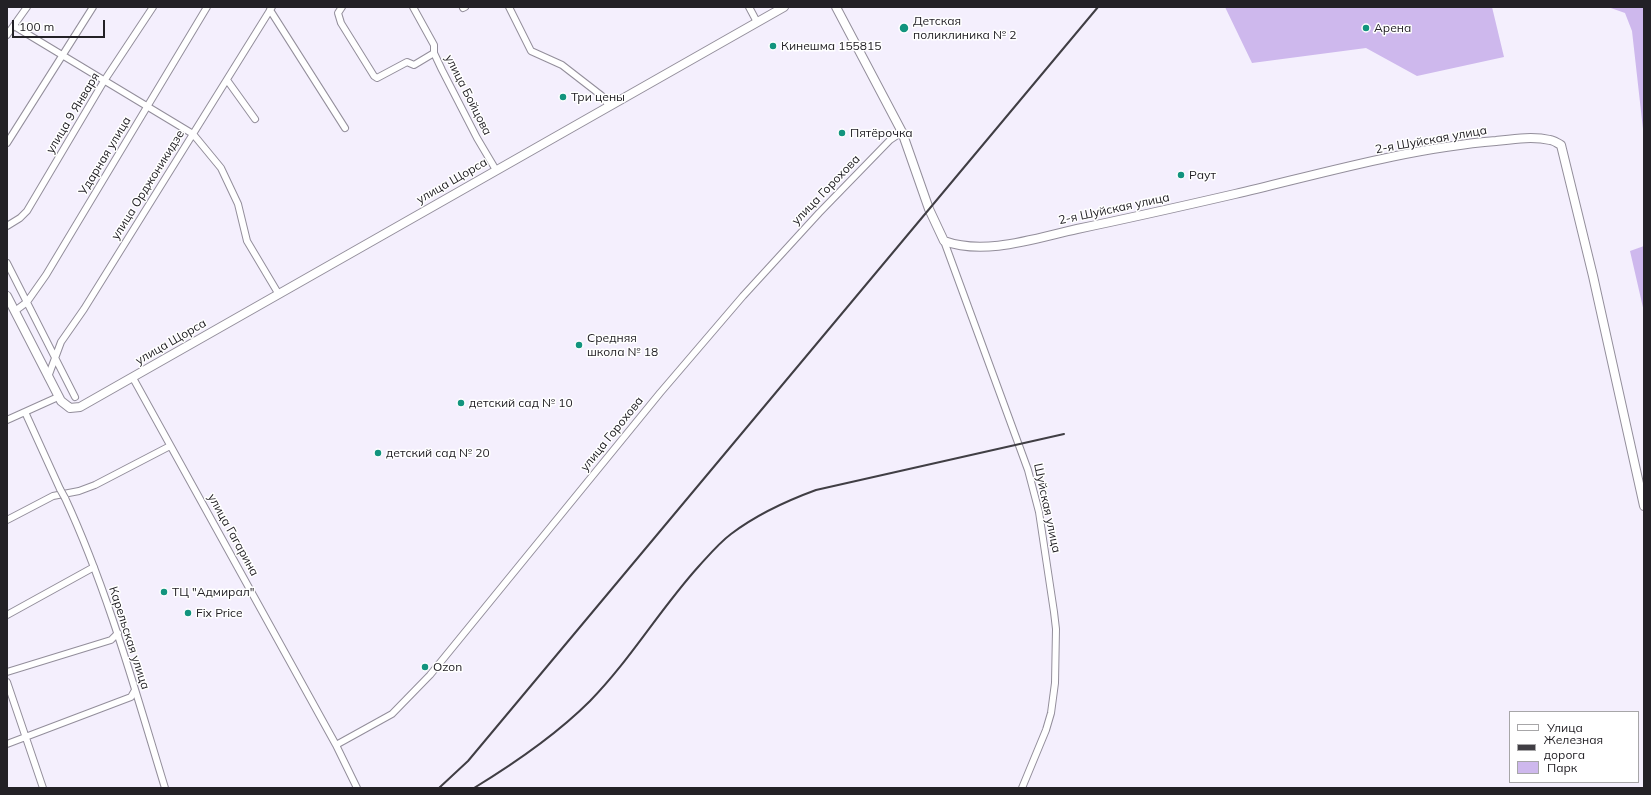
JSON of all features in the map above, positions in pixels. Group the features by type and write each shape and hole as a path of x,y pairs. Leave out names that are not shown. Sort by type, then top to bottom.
{"street":[{"path":"7,35 27,7"},
{"path":"7,143 93,7"},
{"name":"улица 9 Января","path":"7,226 20,218 27,211 104,81 153,7"},
{"name":"Ударная улица","path":"15,311 26,302 46,275 207,7"},
{"path":"342,7 338,13 341,23 374,76 377,78 407,62 414,65 434,53"},
{"name":"улица Бойцова","path":"413,7 434,45 434,53 477,138 496,170"},
{"path":"509,7 531,51 555,61 568,69 602,96 609,106"},
{"path":"749,7 757,22"},
{"name":"улица Щорса","path":"58,397 70,408 80,407 784,7"},
{"path":"836,7 902,132 929,209 944,241"},
{"path":"271,8 345,128"},
{"name":"улица Орджоникидзе","path":"48,377 61,342 84,309 271,8"},
{"path":"14,26 193,134 221,168 238,204 247,241 278,294"},
{"path":"227,80 255,119"},
{"name":"улица Горохова","path":"336,745 392,714 430,675 655,399 743,296 819,213 890,140 902,132"},
{"name":"2-я Шуйская улица","path":"944,241 957,246 972,247 1005,244 1172,209 1356,165 1441,148 1477,142 1527,138 1550,140 1561,145 1594,276 1644,506"},
{"name":"Шуйская улица","path":"944,241 1028,470 1039,512 1054,612 1056,636 1055,683 1051,713 1046,730 1022,788"},
{"path":"7,264 75,397"},
{"path":"7,296 58,397 7,420"},
{"name":"улица Гагарина","path":"133,378 336,745 357,788"},
{"name":"Карельская улица","path":"25,412 83,538 94,567 118,633 165,788"},
{"path":"7,520 53,496 79,491 95,485 170,446"},
{"path":"7,615 94,567"},
{"path":"7,672 111,640 118,633"},
{"path":"7,682 43,788"},
{"path":"7,744 131,697 135,690"}],"green space":[{"name":"Арена","path":"1225,7 1492,7 1504,57 1417,76 1366,48 1252,63"},
{"path":"1608,7 1644,7 1644,138 1632,31 1625,13"},
{"path":"1644,246 1644,312 1630,251"}],"railway":[{"path":"439,788 468,761 1098,7"},
{"path":"474,788 535,748 590,701 619,668 685,582 714,549 741,527 783,504 816,490 1064,434"}],"place":[{"name":"Детская поликлиника № 2","path":"904,28"},
{"name":"Арена","path":"1366,28"},
{"name":"Кинешма 155815","path":"773,46"},
{"name":"Три цены","path":"563,97"},
{"name":"Пятёрочка","path":"842,133"},
{"name":"Раут","path":"1181,175"},
{"name":"Средняя школа № 18","path":"579,345"},
{"name":"детский сад № 10","path":"461,403"},
{"name":"детский сад № 20","path":"378,453"},
{"name":"ТЦ \"Адмирал\"","path":"164,592"},
{"name":"Fix Price","path":"188,613"},
{"name":"Ozon","path":"425,667"}]}
